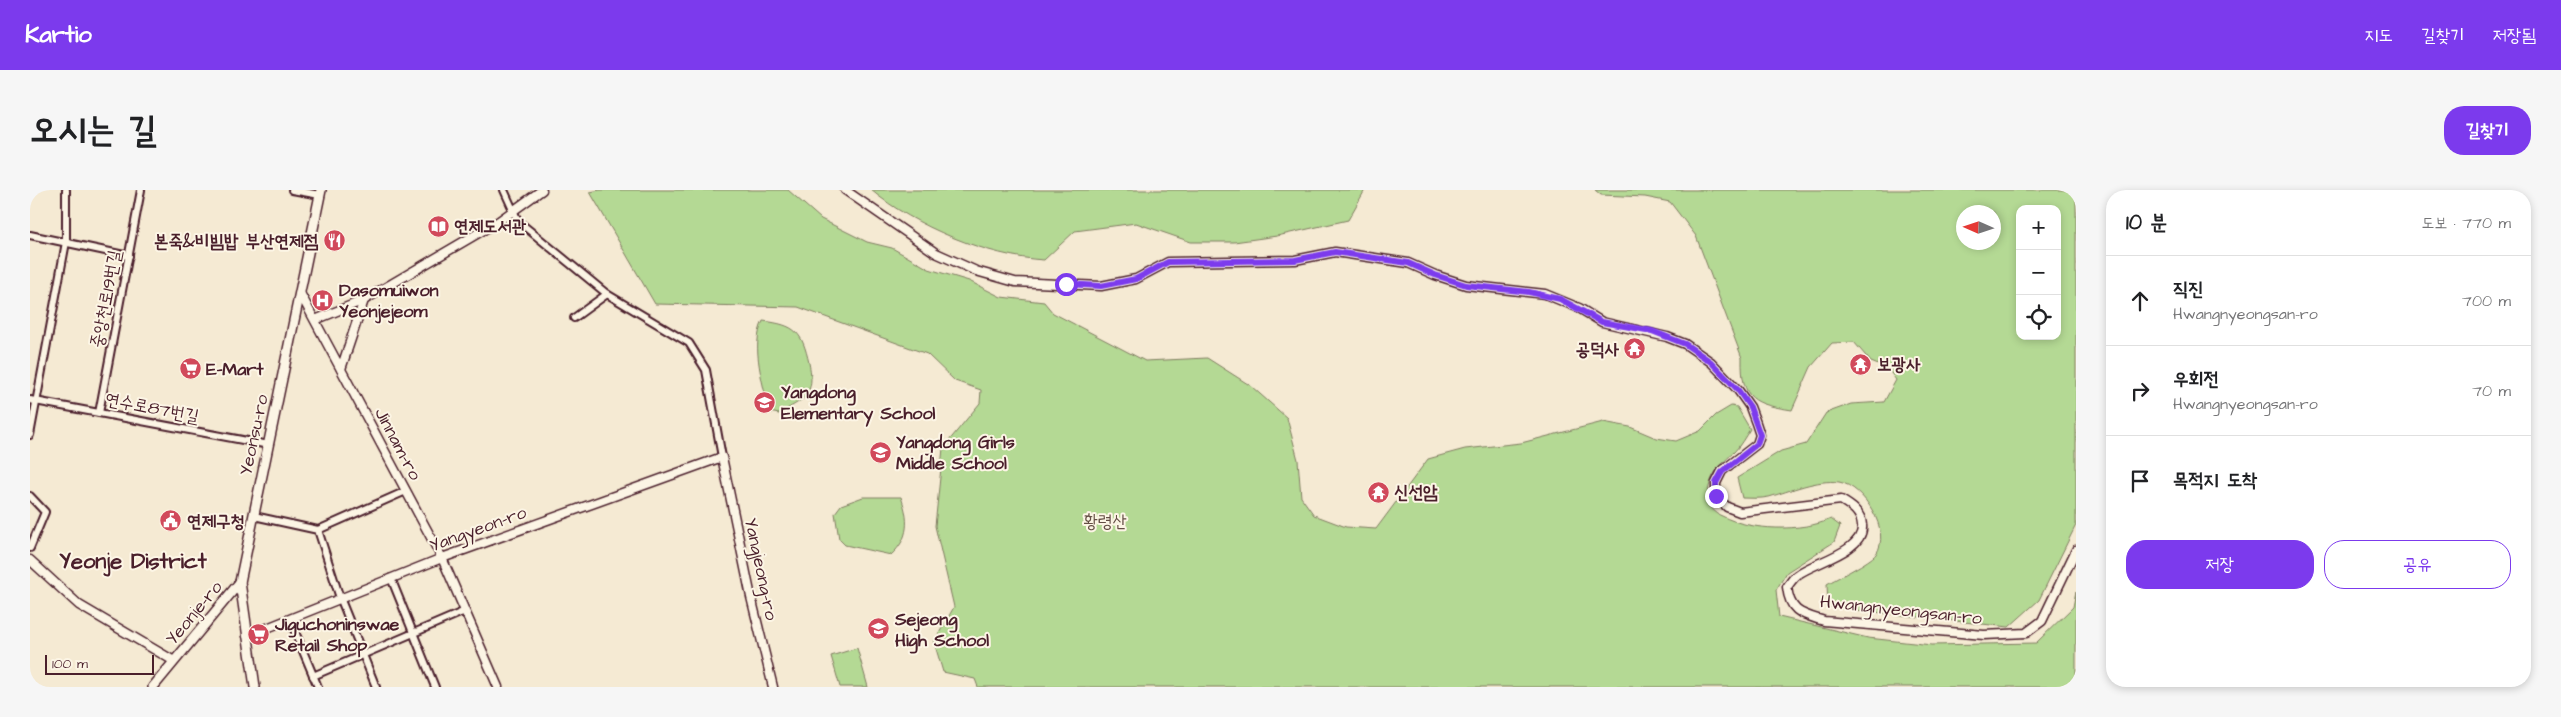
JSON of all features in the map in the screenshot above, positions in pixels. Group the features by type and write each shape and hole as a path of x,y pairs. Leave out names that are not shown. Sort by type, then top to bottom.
{"main road":[{"name":"Yeonsu-ro","path":"255,687 240,582 321,193"},
{"name":"Yeonje-ro","path":"153,687 240,582"}],"street":[{"path":"30,435 34,401 66,242 66,190"},
{"name":"중앙천로19번길","path":"99,413 141,190"},
{"path":"292,190 321,193"},
{"path":"504,190 518,221 607,294 689,343 706,370 722,456"},
{"path":"315,320 364,300 513,212 542,190"},
{"name":"Hwangnyeongsan-ro","path":"845,190 936,253 976,271 1016,282 1101,286 1136,279 1168,262 1295,260 1335,252 1408,263 1435,275 1466,285 1545,294 1579,308 1602,322 1652,331 1685,344 1711,362 1738,390 1750,407 1760,435 1757,444 1722,472 1716,483 1716,496 1727,507 1740,512 1840,500 1853,507 1862,519 1863,530 1854,544 1797,575 1787,587 1789,602 1799,613 1824,621 1984,635 2026,634 2042,621 2076,550"},
{"path":"30,235 129,256"},
{"name":"Jinnam-ro","path":"300,293 442,558 498,687"},
{"path":"574,318 607,294"},
{"path":"341,369 364,300"},
{"name":"연수로87번길","path":"34,401 269,445"},
{"name":"Yangyeon-ro","path":"247,636 442,558 722,456"},
{"name":"Yangjeong-ro","path":"722,456 751,597 773,687"},
{"path":"254,516 318,530 406,491"},
{"path":"30,496 45,512 30,548"},
{"path":"318,530 376,687"},
{"path":"30,560 79,605 174,661"},
{"path":"391,578 435,687"},
{"path":"313,676 362,653 465,611"},
{"path":"290,620 318,687"}],"green space":[{"name":"황령산","path":"600,190 788,190 821,219 867,242 892,248 929,269 969,281 1001,297 1044,302 1053,313 1145,361 1207,358 1251,386 1287,418 1298,460 1301,497 1314,515 1346,527 1376,529 1428,459 1465,449 1521,443 1603,422 1630,427 1656,438 1676,441 1700,431 1716,415 1731,406 1737,407 1750,429 1734,452 1717,469 1709,487 1707,504 1720,515 1747,525 1791,528 1831,519 1840,526 1834,542 1787,572 1776,590 1779,617 1868,638 1932,645 2036,643 2073,607 2076,591 2076,687 978,687 975,679 943,672 934,642 954,607 935,526 943,448 980,403 981,390 955,381 927,354 798,307 655,304 590,192"},
{"path":"871,190 1365,190 1348,220 1277,236 1234,242 1191,242 1136,223 1075,231 1044,260 999,253 953,237 908,216"},
{"path":"1595,190 2076,190 2076,525 2039,600 2009,627 1828,607 1827,584 1873,557 1880,545 1878,523 1866,501 1858,492 1848,485 1839,482 1822,482 1769,497 1742,498 1737,478 1781,451 1806,444 1826,413 1851,404 1884,402 1896,380 1888,369 1871,362 1854,342 1832,343 1811,367 1792,410 1768,405 1752,398 1744,383 1742,358 1696,236 1670,202 1645,197 1601,195"},
{"path":"763,321 783,325 796,332 804,344 810,367 811,382 807,394 779,414 769,412 759,366 758,342 759,331"},
{"path":"863,497 901,497 906,521 905,535 902,542 891,555 845,545 839,539 835,513 841,505"},
{"path":"857,648 868,687 840,687 831,656"}],"place":[{"name":"연제도서관","path":"438,226"},
{"name":"본죽&비빔밥 부산연제점","path":"334,241"},
{"name":"Dasomuiwon Yeonjejeom","path":"323,300"},
{"name":"공덕사","path":"1635,349"},
{"name":"보광사","path":"1861,364"},
{"name":"E-Mart","path":"190,369"},
{"name":"Yangdong Elementary School","path":"765,402"},
{"name":"Yangdong Girls Middle School","path":"880,452"},
{"name":"신선암","path":"1378,492"},
{"name":"연제구청","path":"171,521"},
{"name":"Sejeong High School","path":"879,629"},
{"name":"Jiguchoninswae Retail Shop","path":"259,634"}],"district":[{"name":"Yeonje District","path":"133,561"}],"route":[{"path":"1066,284 1101,286 1136,279 1168,262 1295,260 1335,252 1388,262 1408,263 1435,275 1466,285 1545,294 1579,308 1602,322 1652,331 1685,344 1711,362 1738,390 1750,407 1760,435 1757,444 1722,472 1716,483 1716,496"}]}
